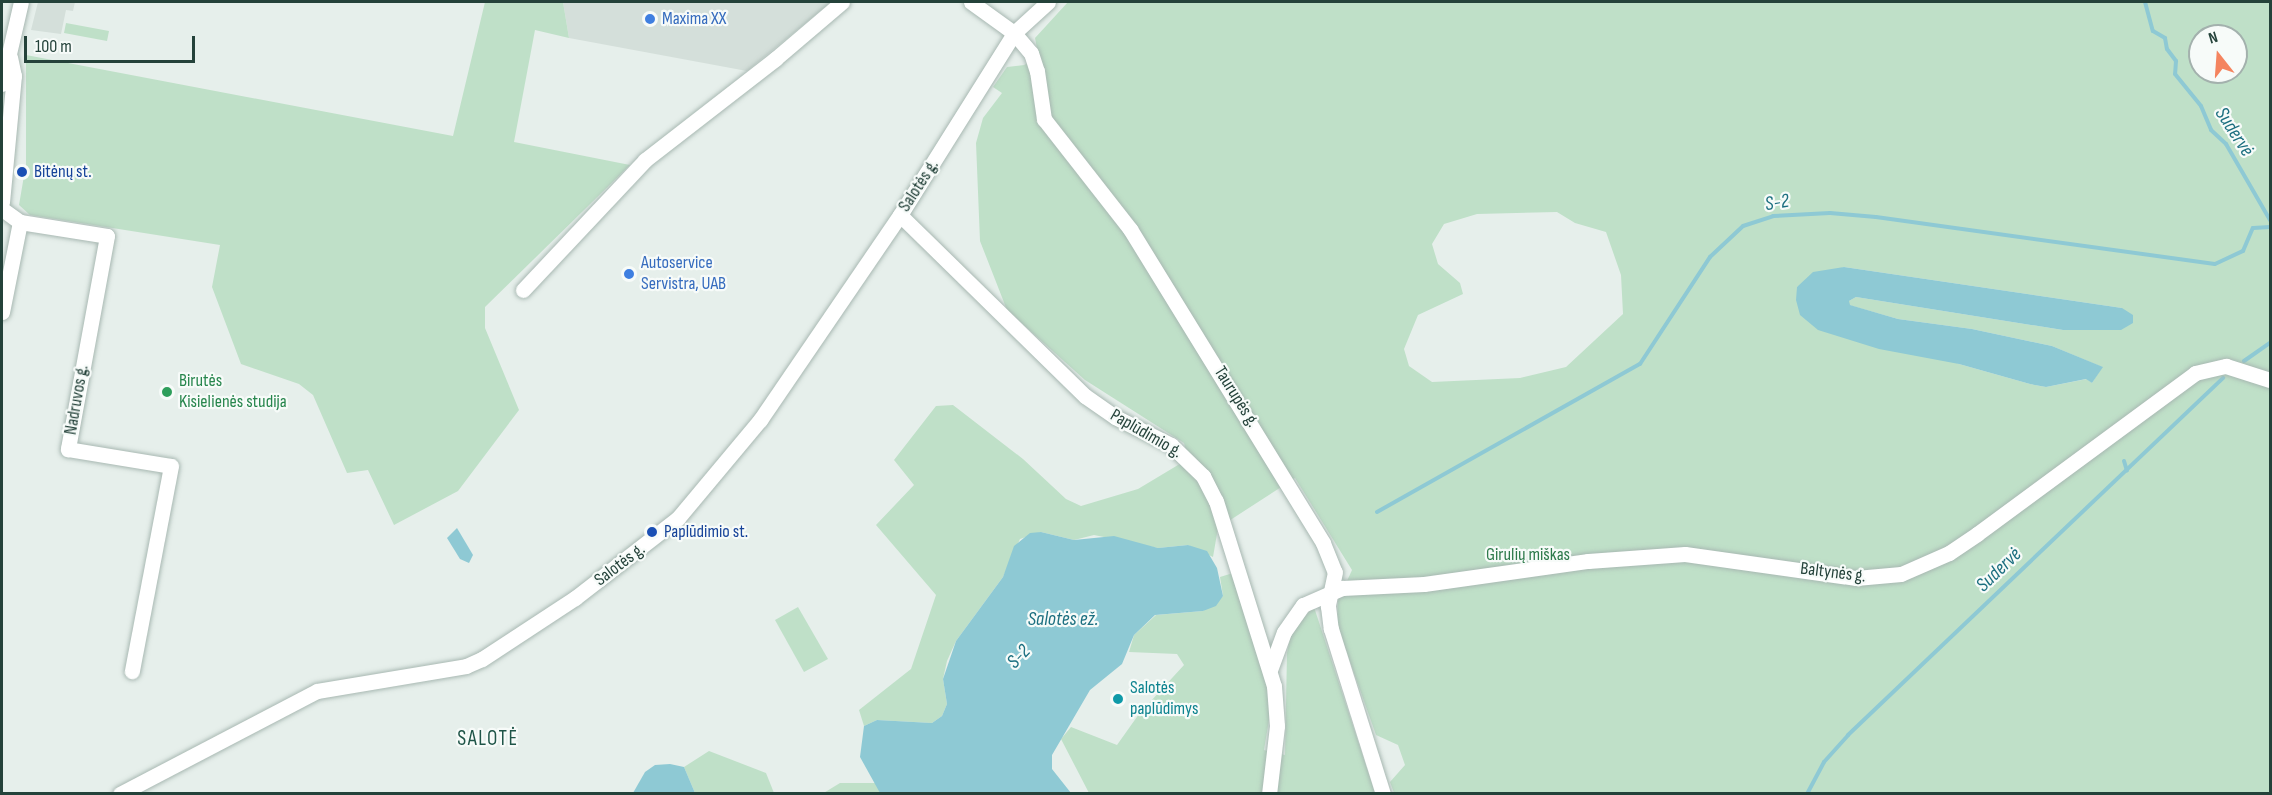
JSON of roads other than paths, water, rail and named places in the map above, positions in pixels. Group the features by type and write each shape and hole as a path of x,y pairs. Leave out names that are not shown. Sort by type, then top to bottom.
{"street":[{"path":"2,84 21,2"},
{"path":"523,290 645,160 799,40 842,2"},
{"name":"Taurupės g.","path":"971,2 1014,33 1035,61 1044,119 1130,229 1314,525 1335,572 1328,606 1331,629 1383,794"},
{"name":"Salotės g.","path":"120,794 254,721 317,691 466,666 482,659 646,545 702,495 742,444 900,215 1014,33 1048,2"},
{"path":"2,202 14,76 10,57"},
{"path":"2,209 20,222 2,312"},
{"name":"Paplūdimio g.","path":"900,215 1085,396 1115,417 1171,445 1203,476 1215,501 1270,670 1277,726 1269,794"},
{"name":"Nadruvos g.","path":"20,222 107,236 69,449 171,465 132,671"},
{"name":"Baltynės g.","path":"1270,670 1284,632 1303,605 1331,592 1353,586 1424,584 1664,555 1721,557 1856,578 1901,574 1949,553 1977,534 2195,373 2226,366 2271,380"}],"water":[{"path":"1844,267 2122,308 2133,315 2133,323 2121,330 2063,330 1856,297 1849,301 1850,305 1898,319 1972,329 2052,346 2103,367 2092,383 2086,379 2046,387 2030,384 1959,364 1879,349 1818,330 1800,315 1796,300 1797,287 1813,272"},
{"path":"457,528 473,555 469,563 460,559 447,538"},
{"name":"Salotės ež.","path":"1041,532 1074,540 1114,536 1158,548 1188,545 1207,551 1217,568 1223,596 1216,606 1203,611 1155,615 1134,635 1122,664 1090,690 1052,755 1052,769 1071,793 880,793 860,757 864,726 877,720 932,723 942,716 947,704 943,679 956,641 1003,577 1014,546 1030,533"},
{"path":"670,764 684,767 695,793 633,793 645,772 655,765"}],"waterway":[{"name":"Sudervė","path":"2145,2 2153,31 2165,38 2167,49 2176,61 2175,74 2201,106 2211,130 2226,144 2270,220"},
{"name":"S-2","path":"1377,512 1640,364 1710,257 1743,226 1773,216 1830,213 1876,217 2215,264 2243,251 2253,228 2270,227"},
{"name":"Sudervė","path":"2244,361 2270,343"},
{"name":"Sudervė","path":"1807,794 1824,762 1848,735 2223,378"},
{"name":"Sudervė","path":"2124,461 2127,471"}],"place":[{"name":"Maxima XX","path":"650,19"},
{"name":"Bitėnų st.","path":"22,172"},
{"name":"Autoservice Servistra, UAB","path":"629,274"},
{"name":"Birutės Kisielienės studija","path":"167,392"},
{"name":"Paplūdimio st.","path":"652,532"},
{"name":"Salotės paplūdimys","path":"1118,699"}],"district":[{"name":"SALOTĖ","path":"488,739"}],"park label":[{"name":"Girulių miškas","path":"1528,555"}]}
